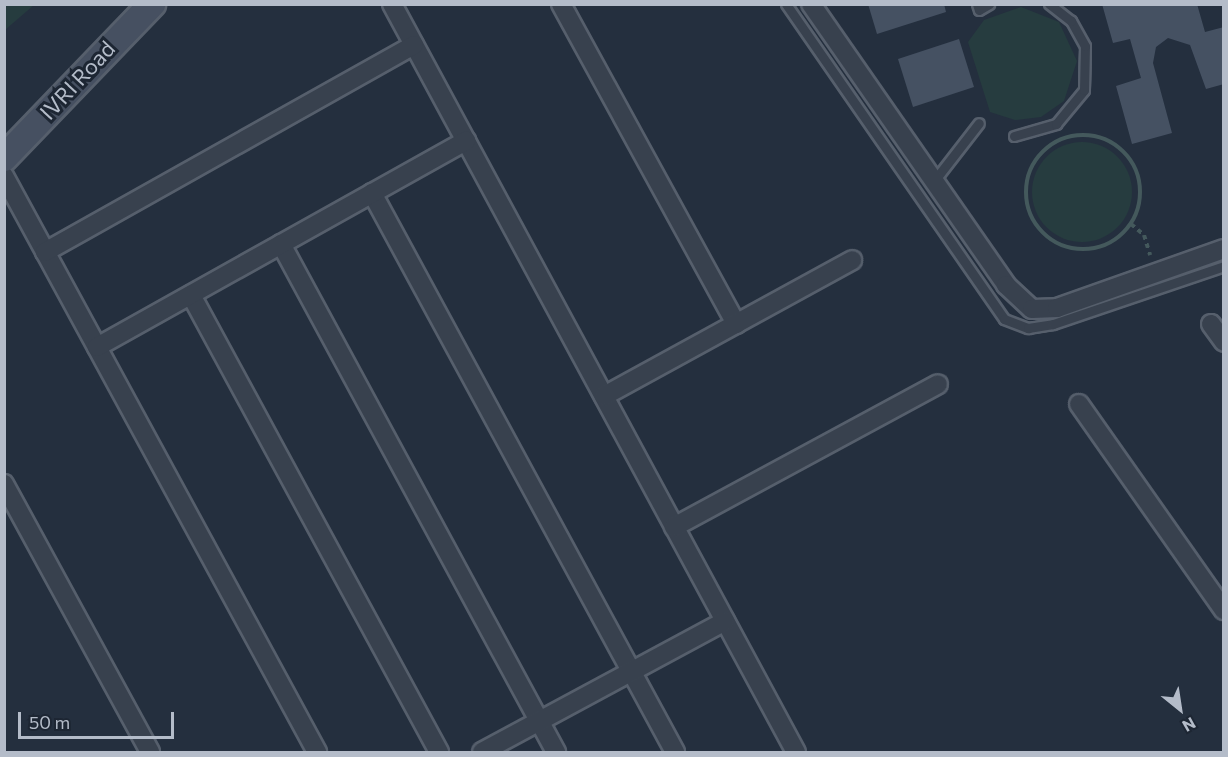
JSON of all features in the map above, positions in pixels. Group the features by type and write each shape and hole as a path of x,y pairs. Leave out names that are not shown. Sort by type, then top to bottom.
{"main road":[{"name":"IVRI Road","path":"4,158 152,4"}],"street":[{"path":"392,4 796,753"},
{"path":"561,4 736,324"},
{"path":"811,4 1006,285 1032,309 1057,308 1224,249"},
{"path":"45,252 414,45"},
{"path":"97,347 466,141"},
{"path":"4,176 317,753"},
{"path":"372,193 675,753"},
{"path":"281,244 556,753"},
{"path":"604,396 852,260"},
{"path":"191,295 439,753"},
{"path":"1211,324 1224,342"},
{"path":"674,527 938,384"},
{"path":"1079,404 1224,610"},
{"path":"4,484 150,753"},
{"path":"482,753 725,621"}],"lane":[{"path":"786,4 1004,319 1028,328 1053,324 1224,266"},
{"path":"977,4 979,10 989,4"},
{"path":"1014,136 1056,124 1084,90 1085,46 1071,21 1049,4"},
{"path":"934,182 979,123"}],"path":[{"path":"1075,135 1116,144 1140,179 1139,208 1131,224 1115,240 1089,249 1050,239 1032,219 1026,193 1039,155 1075,135"},
{"path":"1131,224 1144,236 1155,273"}],"green space":[{"path":"5,4 34,4 34,5 5,30"},
{"path":"1021,7 1059,22 1077,61 1064,101 1041,117 1015,120 990,112 968,42 984,20"},
{"path":"1082,142 1101,145 1118,156 1129,173 1132,192 1129,211 1118,228 1101,239 1082,242 1063,239 1046,228 1035,211 1032,192 1035,173 1046,156 1063,145"}],"building":[{"path":"868,4 944,4 946,12 877,34"},
{"path":"1102,4 1197,4 1205,32 1224,27 1224,84 1206,89 1190,45 1168,38 1156,47 1153,63 1172,133 1132,144 1116,86 1141,78 1130,39 1113,43"},
{"path":"959,39 974,87 913,107 898,59"}]}
